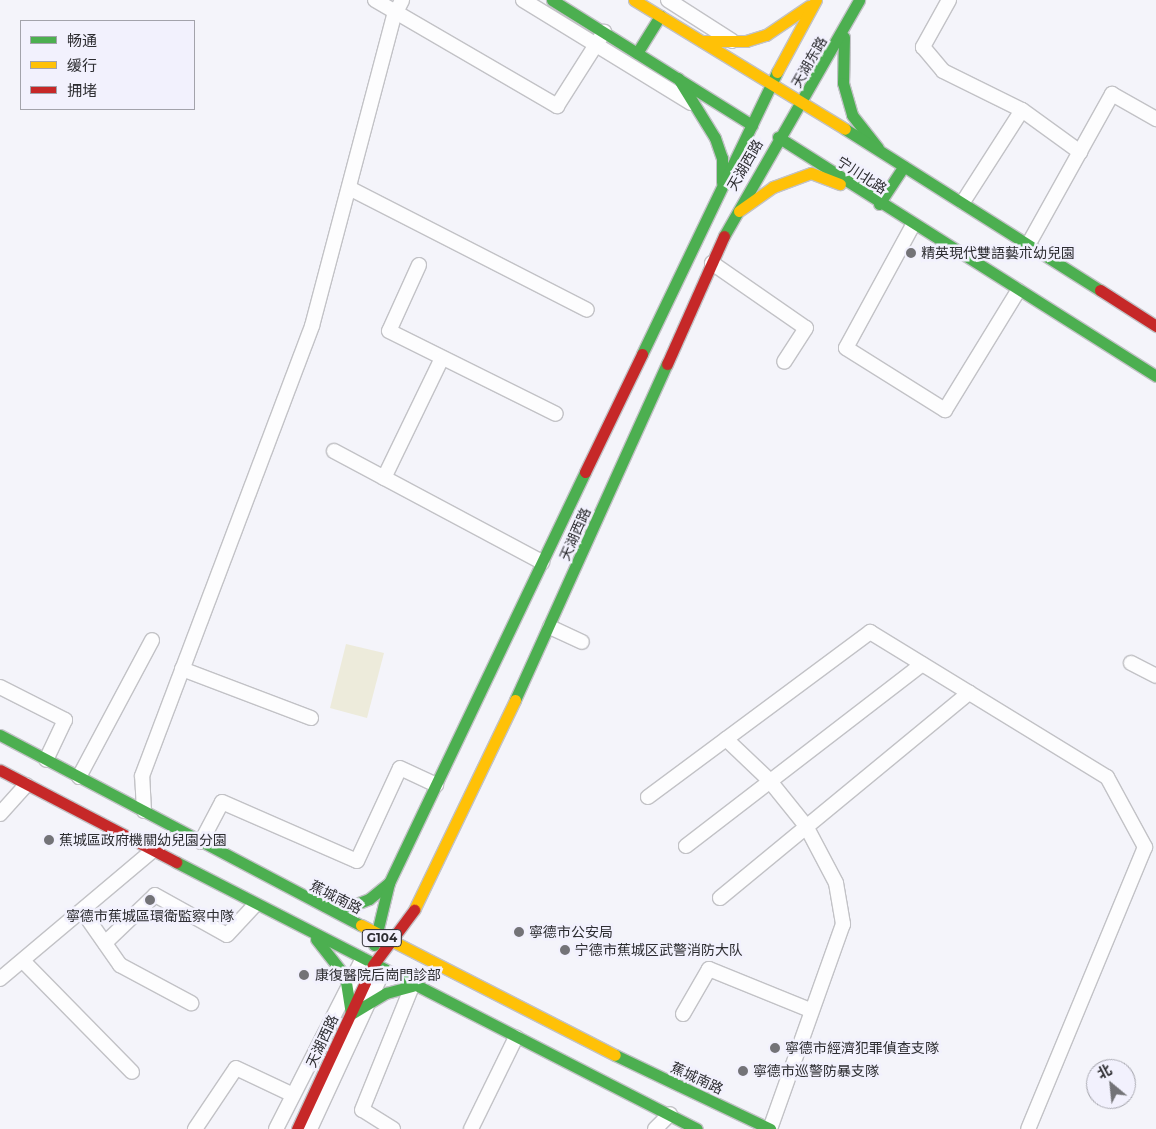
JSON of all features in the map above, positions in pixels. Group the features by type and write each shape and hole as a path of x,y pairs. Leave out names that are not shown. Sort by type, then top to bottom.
{"main road":[{"name":"宁川北路","path":"552,0 1156,376"},
{"path":"634,0 803,102 1156,326"},
{"path":"702,41 732,41 766,35 794,20 816,0"},
{"name":"天湖东路","path":"765,131 771,83 816,0"},
{"path":"841,0 857,3"},
{"name":"天湖东路","path":"765,131 803,102 845,30 857,3"},
{"path":"637,53 660,16"},
{"path":"845,30 840,57 845,91 852,115 880,151"},
{"path":"678,78 698,107 722,158 722,188"},
{"name":"天湖西路","path":"372,965 374,933 389,883 722,188 765,131"},
{"name":"天湖西路","path":"297,1129 372,965 414,909 550,627 733,215 765,131"},
{"path":"879,204 904,166"},
{"path":"733,215 773,187 811,173 858,191"},
{"path":"704,224 724,235"},
{"name":"蕉城南路","path":"0,735 320,906 391,940 442,969 770,1129"},
{"name":"G104","path":"0,770 412,986 698,1129"},
{"path":"320,906 351,906 369,899 389,883"},
{"path":"414,909 414,934 428,958 442,969"},
{"path":"311,934 345,976 351,1014 369,1001 412,986"}],"street":[{"path":"375,0 399,6 556,106 604,32"},
{"path":"523,0 698,107"},
{"path":"668,0 732,41"},
{"path":"949,0 923,47 943,72 1022,110 1080,152"},
{"path":"144,812 142,776 312,326 399,6"},
{"path":"1028,246 1112,94 1156,119"},
{"path":"963,202 1022,110"},
{"path":"348,188 587,310"},
{"path":"913,226 846,348 945,410 1018,291"},
{"path":"712,263 806,328 784,362"},
{"path":"419,265 389,331 556,414"},
{"path":"384,478 442,358"},
{"path":"334,452 542,562"},
{"path":"550,627 582,642"},
{"path":"648,796 870,632 1107,777 1145,847 1028,1129"},
{"path":"79,777 152,640"},
{"path":"1131,663 1156,676"},
{"path":"686,846 769,780 922,664"},
{"path":"182,668 311,718"},
{"path":"0,686 65,720 46,760"},
{"path":"720,898 969,693"},
{"path":"726,739 769,780 806,826 836,883 843,924 810,1010 770,1129"},
{"path":"201,842 222,802 357,861 400,768 436,784"},
{"path":"0,814 26,785"},
{"path":"0,979 24,962 152,851"},
{"path":"105,943 155,896 227,935 255,905"},
{"path":"83,912 120,965 191,1002"},
{"path":"24,962 132,1072"},
{"path":"276,1129 347,989 372,965"},
{"path":"310,1129 369,1001 372,965"},
{"path":"683,1014 709,969 810,1010"},
{"path":"393,1129 362,1110 412,986"},
{"path":"471,1129 516,1037"},
{"path":"195,1129 236,1068 293,1094"},
{"path":"654,1129 670,1114"}],"shaded area":[{"path":"346,644 384,653 367,718 330,708"}],"traffic: fast":[{"path":"552,0 752,125"},
{"path":"724,236 859,0"},
{"path":"637,53 660,16"},
{"path":"844,37 843,83 852,115 878,148"},
{"path":"642,354 777,72"},
{"path":"678,78 715,138 722,158 722,182"},
{"path":"845,129 1100,290"},
{"path":"778,137 1156,376"},
{"path":"879,204 904,166"},
{"path":"515,700 667,364"},
{"path":"374,945 389,883 585,472"},
{"path":"0,735 361,925"},
{"path":"176,862 697,1129"},
{"path":"325,906 351,906 369,899 389,883"},
{"path":"316,939 345,976 351,1014"},
{"path":"351,1014 386,993 412,986"},
{"path":"615,1055 770,1129"}],"traffic: slow":[{"path":"634,0 845,129"},
{"path":"777,72 816,0"},
{"path":"702,41 746,41 766,35 809,6"},
{"path":"739,211 773,187 811,173 840,184"},
{"path":"414,910 515,700"},
{"path":"361,925 615,1055"}],"traffic: jam":[{"path":"667,364 724,236"},
{"path":"1100,290 1156,326"},
{"path":"585,472 642,354"},
{"path":"0,770 176,862"},
{"path":"297,1129 373,965 414,910"}],"place":[{"name":"精英現代雙語藝朮幼兒園","path":"911,253"},
{"name":"蕉城區政府機關幼兒園分園","path":"49,840"},
{"name":"寧德市蕉城區環衛監察中隊","path":"150,900"},
{"name":"寧德市公安局","path":"519,932"},
{"name":"宁德市蕉城区武警消防大队","path":"565,950"},
{"name":"康復醫院后崗門診部","path":"304,975"},
{"name":"寧德市經濟犯罪偵查支隊","path":"775,1048"},
{"name":"寧德市巡警防暴支隊","path":"743,1071"}]}
